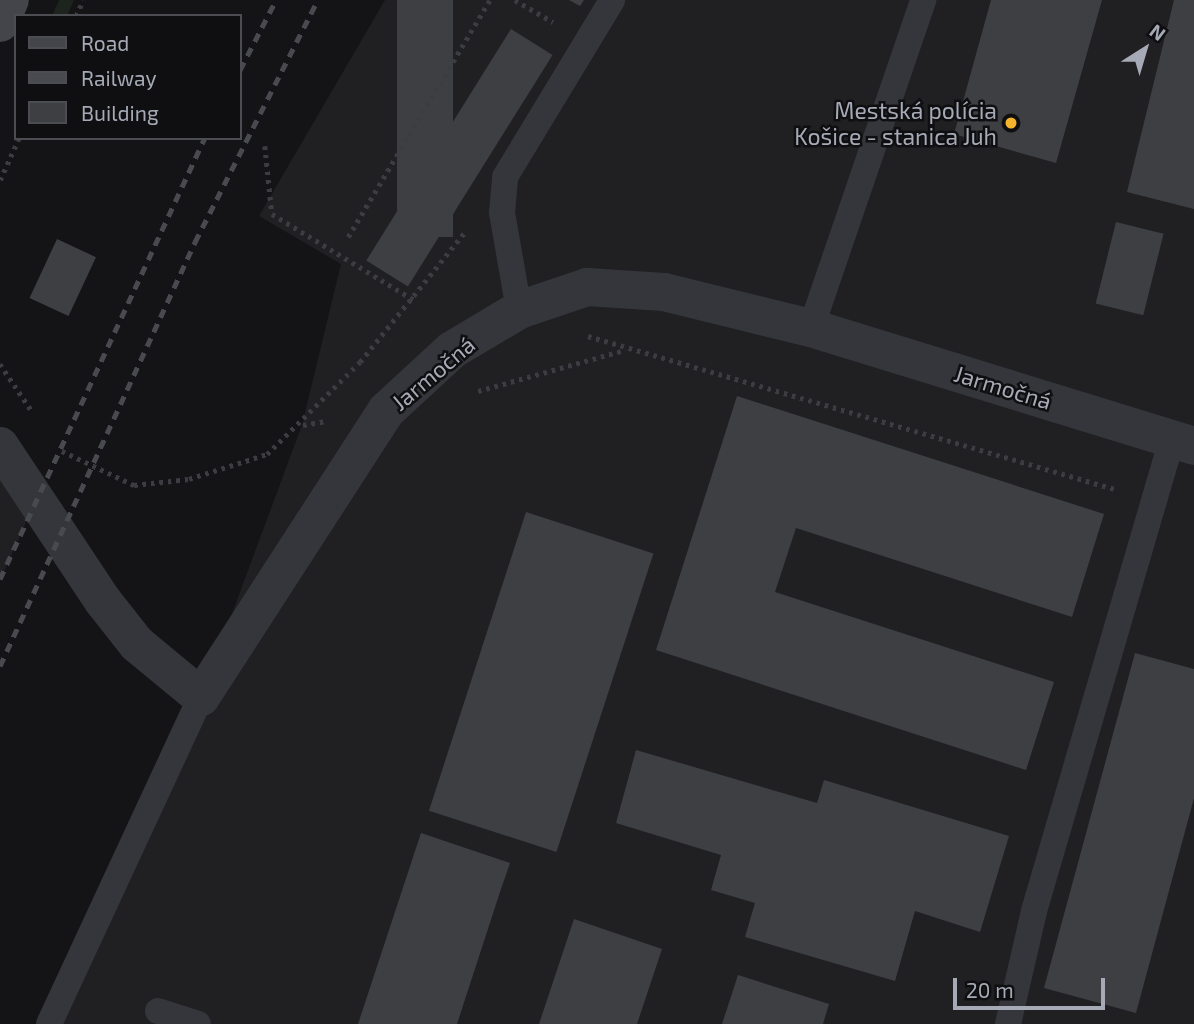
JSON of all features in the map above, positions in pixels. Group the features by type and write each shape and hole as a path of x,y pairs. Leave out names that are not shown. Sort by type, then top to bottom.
{"street":[{"path":"0,23 10,0"},
{"name":"Jarmočná","path":"201,697 387,410 452,350 519,310 600,288 664,292 811,328 1183,443"},
{"path":"0,446 111,611 137,644 201,697"}],"lane":[{"path":"519,310 502,213 505,177 612,0"},
{"path":"811,328 923,0"},
{"path":"1008,1024 1034,911 1155,500 1183,443"},
{"path":"49,1024 201,697"},
{"path":"158,1011 198,1024"}],"path":[{"path":"348,237 490,0"},
{"path":"0,180 18,140"},
{"path":"265,146 272,214 414,300"},
{"path":"53,441 90,470 134,485 189,479 267,454 414,300 505,177"},
{"path":"519,310 626,350 1155,500"},
{"path":"469,393 626,350"},
{"path":"0,364 39,421"}],"shaded area":[{"path":"59,0 74,0 68,14 53,14"},
{"path":"385,0 1194,0 1194,1024 49,1024 201,697 302,425 341,264 259,216"},
{"path":"0,446 36,500 0,581"}],"building":[{"path":"397,0 453,0 453,237 397,237"},
{"path":"569,0 584,0 580,6"},
{"path":"991,0 1102,0 1056,163 954,134"},
{"path":"1174,0 1194,0 1194,209 1127,192"},
{"path":"511,29 553,55 408,286 366,261"},
{"path":"1116,222 1164,234 1143,315 1096,304"},
{"path":"57,239 96,257 69,316 30,298"},
{"path":"737,396 1104,514 1072,617 796,528 775,592 1054,682 1026,770 656,650"},
{"path":"526,512 653,553 556,852 429,811"},
{"path":"1135,653 1194,669 1194,798 1136,1013 1044,988"},
{"path":"636,750 817,803 824,780 1009,836 980,932 915,911 895,981 745,937 755,903 711,890 721,855 616,823"},
{"path":"421,833 510,863 457,1024 358,1024"},
{"path":"574,919 662,949 637,1024 539,1024"},
{"path":"738,975 829,1004 823,1024 722,1024"}],"railway":[{"path":"242,66 276,0"},
{"path":"0,666 195,242 318,0"},
{"path":"0,579 204,140"}],"place":[{"name":"Mestská polícia Košice - stanica Juh","path":"1011,123"}]}
